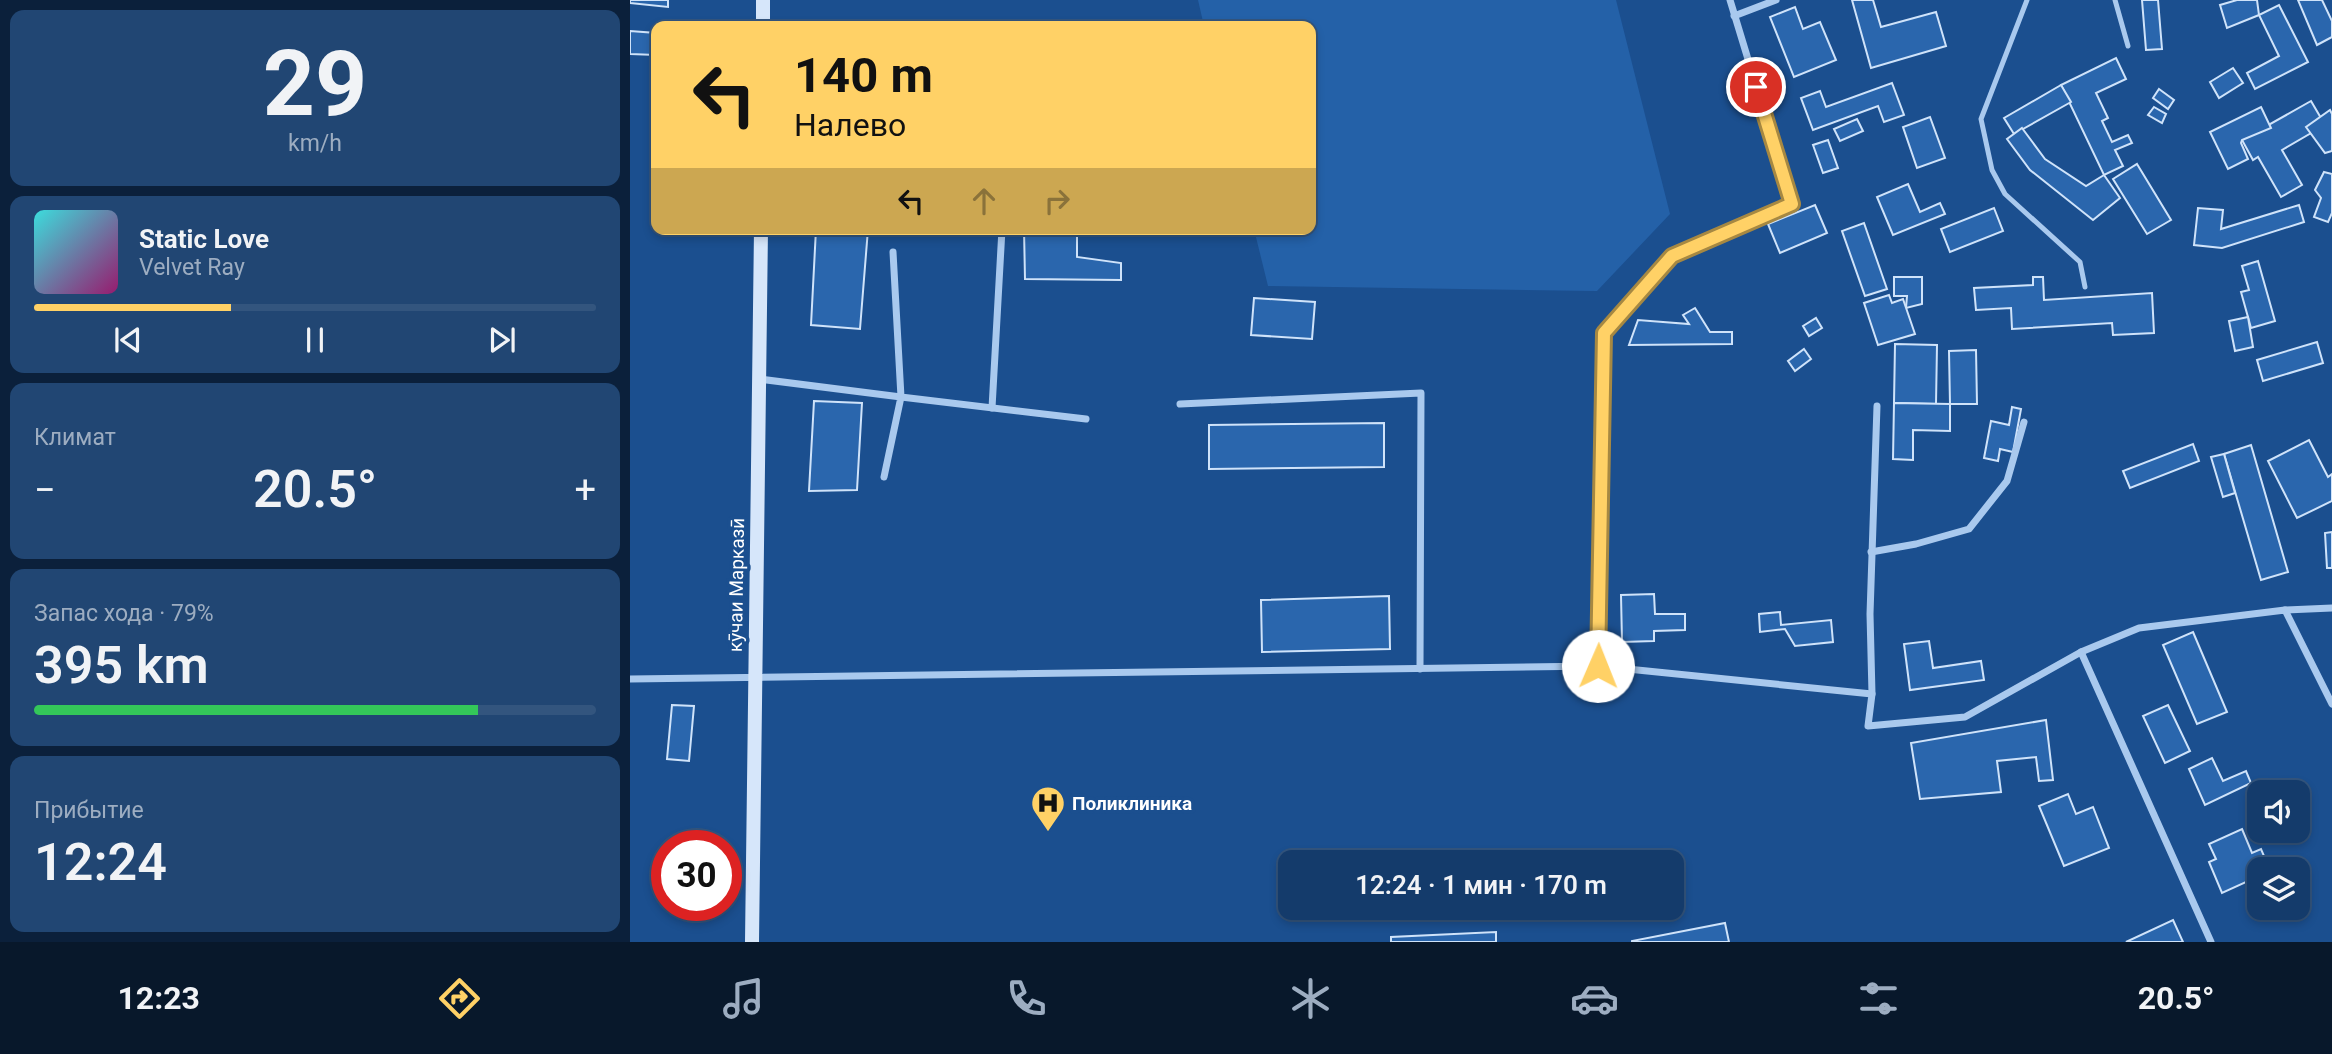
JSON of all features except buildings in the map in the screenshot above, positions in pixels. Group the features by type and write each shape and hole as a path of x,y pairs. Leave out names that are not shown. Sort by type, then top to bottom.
{"main road":[{"path":"763,21 764,0"},
{"name":"кӯчаи Марказӣ","path":"752,942 761,235"}],"street":[{"path":"1598,666 1604,333 1672,256 1792,204 1730,0"},
{"path":"1734,16 1776,0"},
{"path":"992,408 1002,235"},
{"path":"884,477 901,397 893,252"},
{"path":"759,379 1086,419"},
{"path":"1180,404 1421,393 1420,668"},
{"path":"1877,406 1871,552 1872,694 1868,726 1965,717 2081,652 2139,628 2285,610 2332,608"},
{"path":"1871,552 1916,544 1969,529 2007,481 2024,422"},
{"path":"2285,610 2332,704"},
{"path":"2081,652 2211,942"},
{"path":"630,679 1598,666 1872,694"}],"lane":[{"path":"2027,0 1982,119 1992,170 2005,194 2080,262 2085,287"},
{"path":"2115,0 2128,46"}],"shaded area":[{"path":"1198,0 1616,0 1670,214 1597,291 1268,286 1255,235 1316,235 1316,21 1203,21"}],"place":[{"name":"Поликлиника","path":"1048,833"}],"route":[{"path":"1598,666 1604,333 1672,256 1792,204 1756,87"}]}
